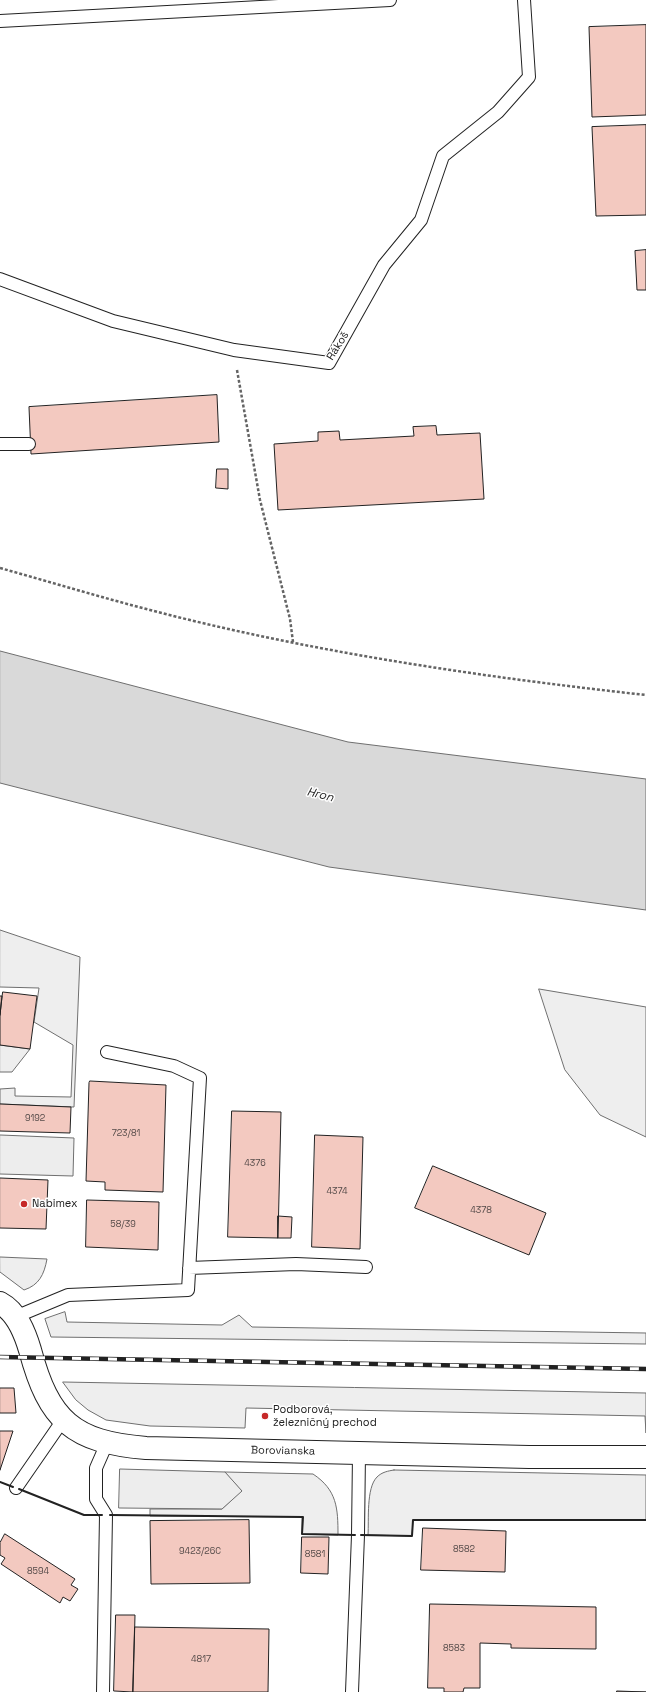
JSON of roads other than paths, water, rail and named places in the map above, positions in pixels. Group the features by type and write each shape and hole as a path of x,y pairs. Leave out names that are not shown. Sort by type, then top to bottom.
{"street":[{"name":"Borovianska","path":"8,1310 27,1338 40,1384 48,1401 63,1420 76,1430 93,1439 107,1443 146,1448 529,1457 646,1457"}],"lane":[{"path":"0,21 297,3 390,0"},
{"name":"Rákoš","path":"0,279 113,321 234,350 330,363 384,265 421,220 442,156 498,112 529,77 524,0"},
{"path":"0,444 29,444"},
{"path":"8,1310 68,1295 188,1290 200,1078 174,1066 107,1052"},
{"path":"189,1268 296,1264 366,1266"},
{"path":"16,1488 63,1420"},
{"path":"103,1692 106,1515 96,1498 96,1468 107,1443"},
{"path":"352,1692 358,1535 359,1453"}],"water":[{"name":"Hron","path":"0,651 348,742 646,779 646,910 329,867 0,783"}],"railway":[{"path":"0,1357 646,1369"}],"place":[{"name":"Nabimex","path":"24,1204"},
{"name":"Podborová, železničný prechod","path":"265,1416"}]}
